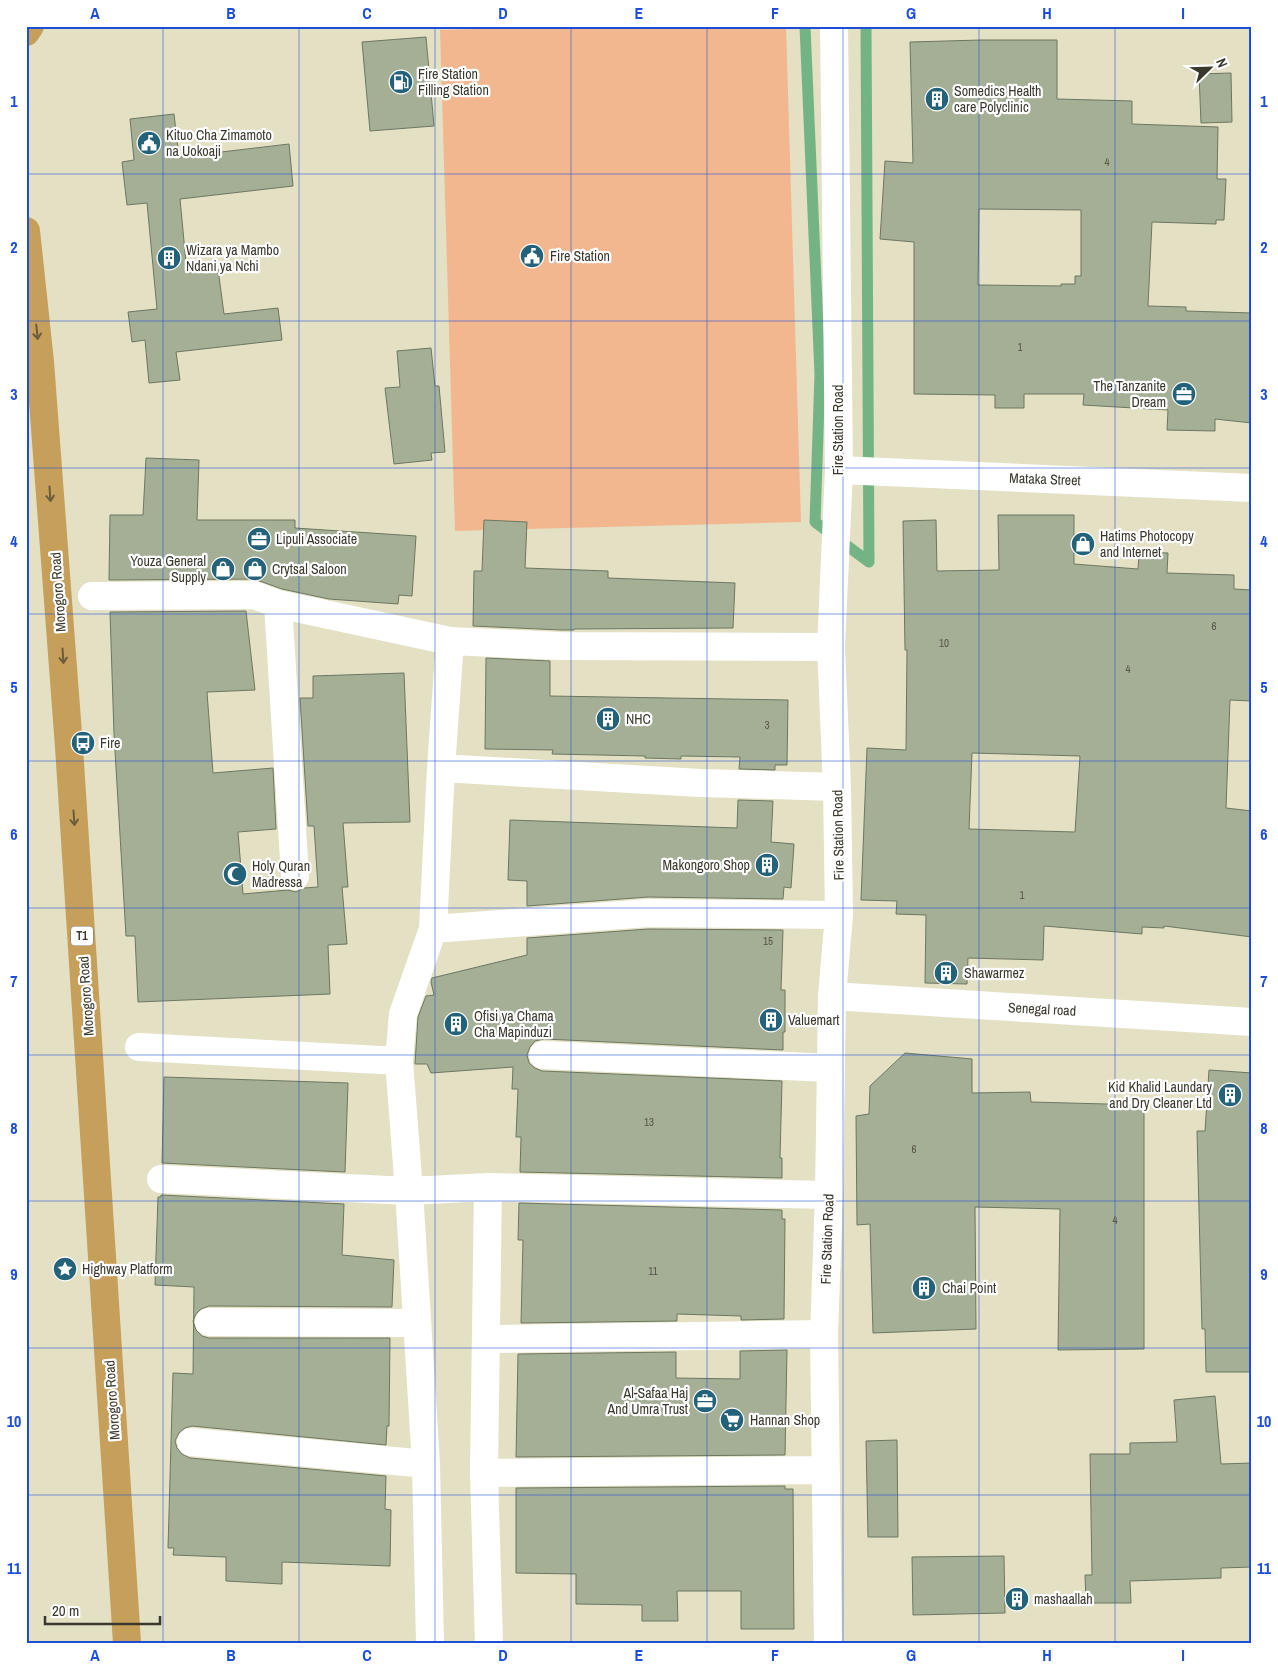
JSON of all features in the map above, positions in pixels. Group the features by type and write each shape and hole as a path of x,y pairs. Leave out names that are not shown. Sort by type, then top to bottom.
{"highway":[{"path":"26,32 30,26"},
{"name":"Morogoro Road","path":"26,231 40,362 70,746 127,1643"}],"street":[{"name":"Fire Station Road","path":"828,1643 824,1334 829,1195 832,996 839,915 838,787 832,647 839,470 834,26"},
{"name":"Mataka Street","path":"839,470 1252,488"},
{"path":"92,596 254,595 278,604 450,641 561,646 832,647"},
{"path":"278,604 295,876"},
{"path":"430,1643 426,1464 399,1062 403,1014 433,929 441,768 450,641"},
{"path":"441,768 700,783 838,787"},
{"path":"433,929 648,913 839,915"},
{"name":"Senegal road","path":"832,996 1252,1022"},
{"path":"139,1047 399,1062"},
{"path":"543,1055 831,1068"},
{"path":"161,1179 409,1191 488,1187 829,1195"},
{"path":"488,1187 484,1473 489,1643"},
{"path":"209,1322 417,1323"},
{"path":"487,1339 824,1334"},
{"path":"192,1442 426,1464"},
{"path":"484,1473 825,1470"}],"shaded area":[{"path":"573,26 786,26 801,522 455,531 440,30"}],"building":[{"path":"426,37 434,126 370,131 362,42"},
{"path":"1057,40 1057,99 1132,101 1132,124 1218,127 1217,179 1226,179 1224,220 1216,220 1216,224 1152,222 1148,306 1186,307 1186,311 1252,313 1252,423 1215,419 1215,431 1167,430 1168,410 1083,405 1084,394 1024,394 1024,408 995,408 995,395 914,394 914,242 880,239 885,161 913,163 910,42","holes":["979,209 1081,210 1081,276 1075,276 1075,284 1061,284 1061,286 978,285"]},
{"path":"1231,73 1232,122 1201,123 1199,74"},
{"path":"174,114 179,157 289,144 293,186 180,199 187,273 218,269 224,314 278,308 282,340 176,352 180,380 149,383 145,340 132,342 128,312 157,309 147,203 127,205 122,162 134,160 130,119"},
{"path":"431,348 435,386 439,386 445,452 431,453 432,460 394,464 385,388 400,387 397,351"},
{"path":"146,458 199,460 197,520 295,520 295,528 416,536 412,596 399,595 398,604 329,599 282,589 254,579 109,580 110,515 143,515"},
{"path":"998,515 1074,515 1074,564 1138,569 1139,552 1168,553 1167,573 1234,575 1234,589 1252,590 1252,701 1230,700 1226,808 1252,811 1252,937 1164,926 1164,928 1142,927 1142,934 1044,926 1043,960 968,958 967,984 925,983 926,915 896,914 897,901 861,900 867,748 906,750 907,650 905,650 903,521 936,520 937,571 999,570","holes":["972,753 1080,756 1075,832 969,829"]},
{"path":"484,520 527,522 525,568 608,571 608,578 735,583 733,628 561,630 473,626 474,571 482,571"},
{"path":"246,611 255,690 207,692 213,773 273,768 276,829 238,832 243,894 288,890 296,892 304,888 318,887 314,826 308,826 300,698 313,698 313,676 404,673 410,822 343,823 348,887 342,887 347,944 328,945 330,994 138,1002 135,936 126,936 114,734 110,612"},
{"name":"NHC","path":"486,658 550,661 550,696 788,700 787,765 775,765 775,770 739,769 740,757 681,756 681,759 645,758 645,756 552,754 553,750 485,749"},
{"path":"738,800 773,801 771,842 794,844 791,888 784,887 783,899 648,897 527,906 527,881 508,880 510,820 737,828"},
{"path":"648,929 783,930 781,990 785,990 785,1032 783,1032 783,1050 544,1039 535,1041 530,1047 527,1055 529,1063 542,1071 782,1081 780,1158 782,1158 782,1178 520,1172 521,1137 516,1137 518,1089 512,1089 513,1067 431,1073 427,1064 415,1064 418,1017 426,996 434,995 432,978 527,955 527,938"},
{"path":"905,1053 972,1059 972,1093 1030,1092 1031,1102 1144,1105 1144,1349 1058,1350 1060,1209 975,1207 976,1329 873,1333 870,1224 857,1225 856,1116 869,1114 870,1086"},
{"path":"1209,1070 1252,1073 1252,1372 1206,1372 1205,1329 1202,1329 1197,1131 1205,1131"},
{"path":"164,1077 348,1083 345,1172 162,1163"},
{"path":"161,1195 344,1204 342,1255 394,1260 392,1307 209,1306 201,1309 196,1314 194,1320 194,1287 155,1285 158,1197 161,1197"},
{"path":"519,1203 782,1210 782,1219 785,1219 784,1319 741,1320 741,1316 677,1314 677,1321 521,1323 523,1240 518,1240"},
{"path":"194,1323 196,1330 202,1336 209,1338 390,1338 389,1426 387,1426 386,1445 192,1426 185,1428 179,1433 175,1441 177,1448 182,1454 190,1458 386,1476 385,1509 391,1510 390,1566 282,1562 282,1584 226,1581 226,1557 173,1555 174,1548 168,1548 173,1373 193,1374"},
{"path":"787,1350 785,1455 516,1457 518,1354 676,1352 676,1378 740,1379 740,1351"},
{"path":"1215,1396 1221,1464 1252,1463 1252,1567 1221,1568 1221,1578 1130,1581 1131,1603 1086,1603 1085,1575 1092,1575 1090,1454 1130,1454 1130,1443 1177,1442 1174,1400"},
{"path":"897,1440 898,1537 868,1537 866,1441"},
{"path":"785,1486 785,1489 793,1489 794,1629 741,1629 741,1591 677,1591 678,1621 642,1621 642,1605 576,1604 576,1574 516,1573 516,1488"},
{"path":"1004,1556 1005,1613 913,1615 912,1557"}],"waterway":[{"path":"805,26 820,374 815,522 869,562 866,26"}],"place":[{"name":"Fire Station Filling Station","path":"401,82"},
{"name":"Somedics Health care Polyclinic","path":"937,99"},
{"name":"Kituo Cha Zimamoto na Uokoaji","path":"149,143"},
{"name":"Fire Station","path":"532,256"},
{"name":"Wizara ya Mambo Ndani ya Nchi","path":"169,258"},
{"name":"The Tanzanite Dream","path":"1184,394"},
{"name":"Lipuli Associate","path":"259,539"},
{"name":"Hatims Photocopy and Internet","path":"1083,544"},
{"name":"Youza General Supply","path":"223,569"},
{"name":"Crytsal Saloon","path":"255,569"},
{"name":"NHC","path":"608,719"},
{"name":"Fire","path":"83,743"},
{"name":"Makongoro Shop","path":"767,865"},
{"name":"Holy Quran Madressa","path":"235,874"},
{"name":"Shawarmez","path":"946,973"},
{"name":"Valuemart","path":"771,1020"},
{"name":"Ofisi ya Chama Cha Mapinduzi","path":"456,1024"},
{"name":"Kid Khalid Laundary and Dry Cleaner Ltd","path":"1230,1095"},
{"name":"Highway Platform","path":"65,1269"},
{"name":"Chai Point","path":"924,1288"},
{"name":"Al-Safaa Haj And Umra Trust","path":"705,1401"},
{"name":"Hannan Shop","path":"732,1420"},
{"name":"mashaallah","path":"1017,1599"}]}
